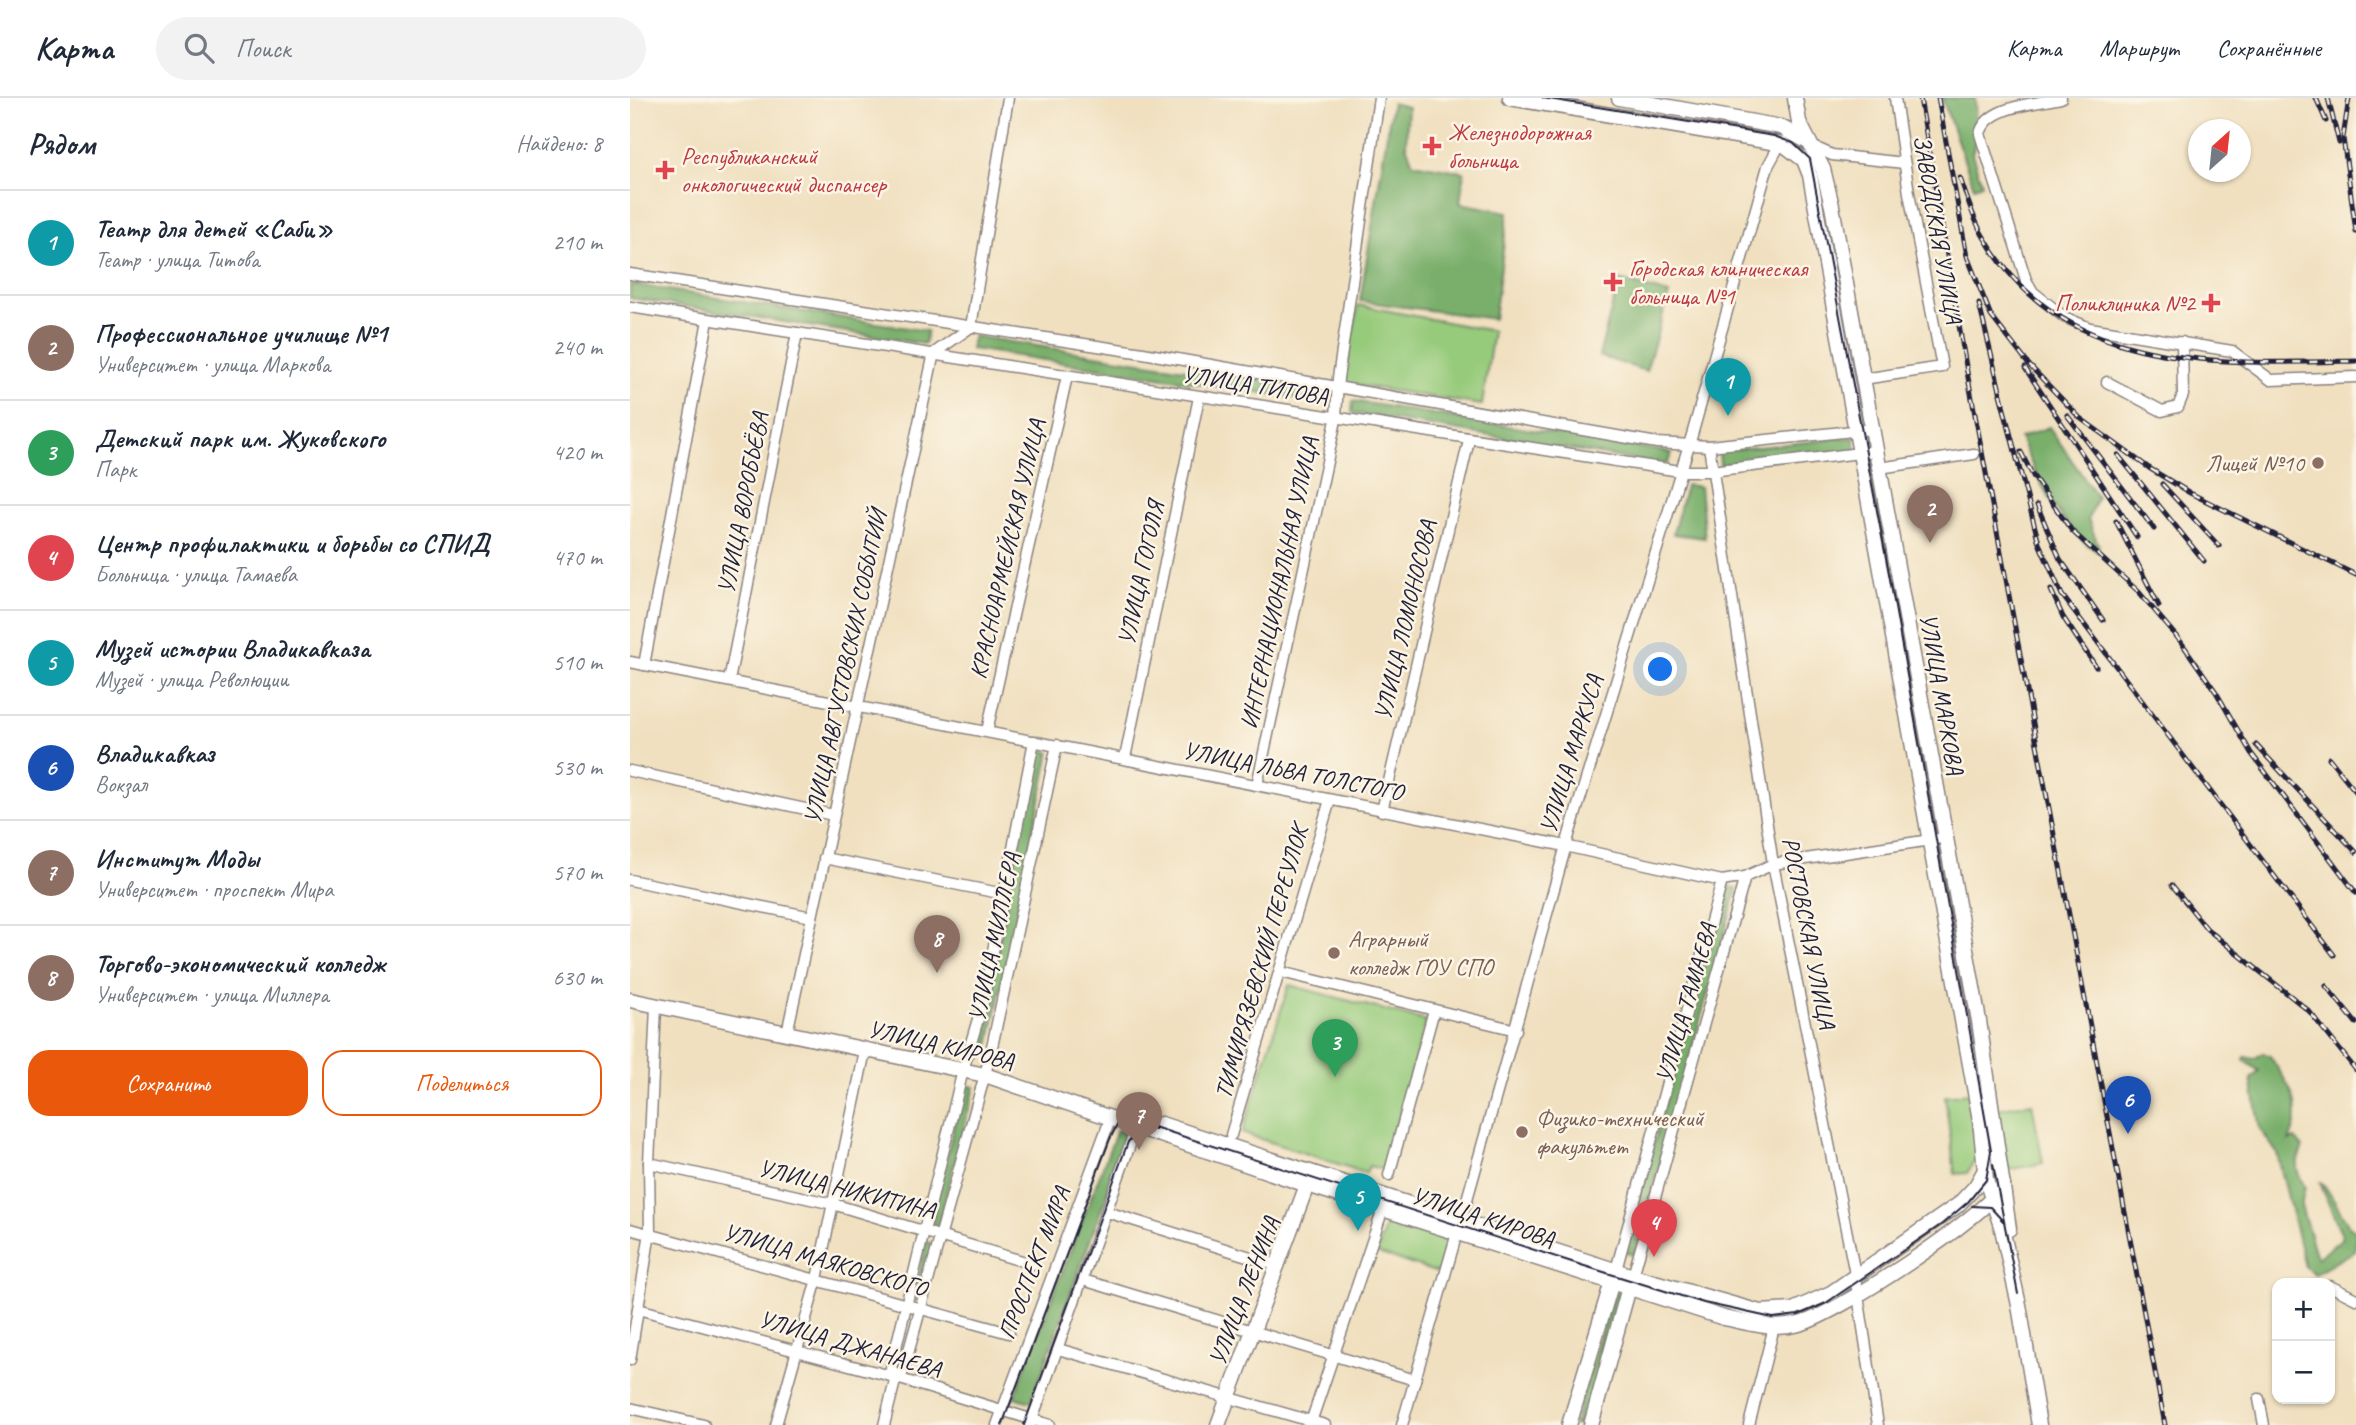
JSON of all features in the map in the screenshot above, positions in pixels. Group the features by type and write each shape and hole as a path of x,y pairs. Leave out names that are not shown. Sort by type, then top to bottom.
{"main road":[{"path":"1510,98 1780,144"},
{"path":"1619,98 1786,128 1814,147"},
{"name":"УЛИЦА МАРКУСА","path":"1780,144 1795,100"},
{"name":"УЛИЦА МАРКОВА","path":"1795,100 1799,122 1814,147 1832,206 1863,379 1865,430"},
{"name":"УЛИЦА МАРКОВА","path":"1780,144 1804,160 1812,181 1865,430 1928,840 1980,1120 1985,1170 2019,1305 2039,1425"},
{"name":"УЛИЦА МАРКОВА","path":"1868,452 1879,468 1979,1021 2021,1293 2019,1305"},
{"name":"УЛИЦА КИРОВА","path":"630,994 986,1070 1310,1179 1383,1209 1459,1227"},
{"name":"УЛИЦА КИРОВА","path":"630,1000 788,1029 865,1051 964,1066"},
{"name":"УЛИЦА КИРОВА","path":"986,1070 1111,1117 1614,1276 1724,1318 1774,1327 1817,1319 1856,1295 1971,1217 1992,1200 2003,1185"},
{"name":"УЛИЦА КИРОВА","path":"1631,1282 1746,1309 1777,1313 1814,1302 1958,1205 1976,1186 1985,1170"},
{"name":"УЛИЦА ЛЕНИНА","path":"1218,1425 1310,1179"},
{"path":"1971,1217 1993,1218 2001,1229"},
{"name":"УЛИЦА ТАМАЕВА","path":"1569,1425 1614,1276"},
{"name":"УЛИЦА ТАМАЕВА","path":"1591,1425 1631,1282"}],"street":[{"path":"934,353 971,327 1008,98"},
{"name":"ИНТЕРНАЦИОНАЛЬНАЯ УЛИЦА","path":"1256,785 1336,420 1338,388 1379,98"},
{"name":"ЗАВОДСКАЯ УЛИЦА","path":"1863,379 1941,367 1895,98"},
{"path":"2061,98 1995,114 1982,125 1980,134 2026,279 2050,307 2090,328 2232,351 2271,380 2356,377"},
{"name":"УЛИЦА МАРКУСА","path":"1402,1425 1567,846 1688,447 1768,166 1780,144"},
{"path":"1814,147 1832,155 1904,163"},
{"name":"УЛИЦА ТИТОВА","path":"630,274 971,327 1688,447 1865,430"},
{"name":"УЛИЦА ТИТОВА","path":"630,307 934,353 1336,420 1680,471 1712,471 1868,452"},
{"path":"644,665 708,320"},
{"name":"УЛИЦА ВОРОБЬЁВА","path":"729,681 797,333"},
{"path":"2107,382 2162,411 2178,407 2183,395 2182,342"},
{"name":"УЛИЦА АВГУСТОВСКИХ СОБЫТИЙ","path":"788,1029 833,815 860,706 934,353"},
{"name":"КРАСНОАРМЕЙСКАЯ УЛИЦА","path":"987,731 1068,376"},
{"name":"УЛИЦА ГОГОЛЯ","path":"1125,758 1199,397"},
{"name":"УЛИЦА ЛОМОНОСОВА","path":"1382,811 1469,440"},
{"name":"РОСТОВСКАЯ УЛИЦА","path":"1709,446 1773,864 1855,1276 1878,1425"},
{"path":"1879,468 1974,454"},
{"name":"УЛИЦА ЛЬВА ТОЛСТОГО","path":"630,662 1567,846 1722,881 1745,877 1773,864 1945,838"},
{"name":"УЛИЦА МИЛЛЕРА","path":"896,1377 891,1368 964,1066 983,1002 1034,741"},
{"name":"УЛИЦА МИЛЛЕРА","path":"884,1425 896,1377 903,1372 986,1070 1057,745"},
{"path":"630,771 833,815"},
{"name":"ТИМИРЯЗЕВСКИЙ ПЕРЕУЛОК","path":"1231,1135 1330,800"},
{"path":"824,858 1004,894"},
{"name":"УЛИЦА ТАМАЕВА","path":"1631,1282 1745,877"},
{"path":"630,880 812,918"},
{"name":"УЛИЦА ТАМАЕВА","path":"1614,1276 1722,881"},
{"path":"1281,972 1516,1030"},
{"path":"630,1360 650,1232 649,1163 656,1006"},
{"path":"1389,1175 1434,1010"},
{"path":"776,1425 817,1279 865,1051"},
{"name":"ПРОСПЕКТ МИРА","path":"997,1425 1111,1117"},
{"name":"ПРОСПЕКТ МИРА","path":"1031,1422 1137,1125"},
{"name":"УЛИЦА НИКИТИНА","path":"649,1163 833,1204 1032,1264"},
{"path":"1310,1423 1383,1209"},
{"path":"1107,1212 1279,1266"},
{"name":"УЛИЦА МАЯКОВСКОГО","path":"630,1229 650,1232 1009,1333"},
{"path":"1083,1280 1415,1380"},
{"path":"2335,1288 2356,1299"},
{"name":"УЛИЦА ДЖАНАЕВА","path":"638,1309 896,1377 1002,1410 1031,1422 1050,1425"},
{"path":"1749,1425 1774,1327"},
{"path":"1058,1349 1310,1423 1325,1425"},
{"path":"2259,1399 2264,1425"},
{"path":"630,1408 704,1425"},
{"path":"647,1425 649,1412"}],"green space":[{"path":"1942,98 1975,98 1976,138 1972,154 1982,184 1974,187"},
{"path":"1392,103 1408,107 1406,145 1413,163 1464,172 1460,203 1508,212 1494,319 1360,301"},
{"path":"1619,280 1669,294 1646,371 1599,356"},
{"path":"630,284 927,331 925,344 630,298"},
{"path":"1358,305 1493,331 1482,405 1344,383"},
{"path":"973,336 1326,391 1324,402 971,349"},
{"path":"1353,401 1672,453 1667,464 1653,463 1352,413"},
{"path":"2049,427 2097,497 2088,519 2099,547 2096,551 2083,541 2060,515 2042,485 2020,438"},
{"path":"1854,437 1856,451 1720,465 1719,451"},
{"path":"1686,485 1700,487 1705,538 1673,534"},
{"path":"1037,750 1050,752 989,1045 977,1043"},
{"path":"1727,886 1737,889 1634,1255 1623,1251"},
{"path":"1289,985 1426,1021 1384,1170 1369,1166 1366,1173 1242,1133"},
{"path":"2263,1053 2270,1056 2293,1097 2296,1117 2289,1141 2295,1139 2303,1147 2297,1167 2305,1187 2301,1206 2317,1258 2343,1238 2320,1183 2325,1186 2349,1226 2356,1231 2355,1251 2315,1274 2305,1267 2277,1153 2260,1129 2251,1079 2259,1071 2244,1060 2245,1057 2254,1059"},
{"path":"963,1085 975,1087 937,1228 931,1226"},
{"path":"1968,1093 1976,1158 1967,1173 1955,1174 1945,1096"},
{"path":"2032,1103 2043,1163 2008,1170 1997,1109"},
{"path":"1117,1130 1129,1134 1031,1402 1014,1397"},
{"path":"1388,1218 1449,1238 1438,1273 1377,1253"},
{"path":"926,1242 934,1244 920,1302 912,1300"},
{"path":"1613,1291 1624,1294 1586,1425 1574,1425"}],"tram line":[{"path":"1002,1425 1110,1139 1118,1123 1126,1118 1704,1303 1773,1318 1798,1315 1826,1303 1942,1224 1968,1202 1986,1180 1991,1151 1890,579 1810,159 1793,143 1774,136 1543,98"},
{"path":"1024,1425 1128,1142 1142,1127 1155,1129"},
{"path":"1993,1164 2018,1294"},
{"path":"1972,1206 1990,1207 2003,1221"}],"railway":[{"path":"1920,98 1967,372 2165,1425"},
{"path":"1938,98 1967,256 1991,316 2029,365 2080,418 2149,468 2190,493 2356,575"},
{"path":"2316,98 2326,121"},
{"path":"2328,98 2339,143"},
{"path":"2349,98 2343,138 2356,232"},
{"path":"1960,178 1980,230 2017,281 2056,314 2100,337 2148,351 2199,359 2251,362 2356,361"},
{"path":"1979,304 2003,403"},
{"path":"2025,368 2137,537"},
{"path":"2000,394 2039,543 2062,595 2334,955"},
{"path":"2067,415 2154,529"},
{"path":"2021,452 2033,476 2072,531 2139,592 2181,642 2216,692 2251,753 2356,893"},
{"path":"2118,455 2204,561"},
{"path":"2162,484 2219,546"},
{"path":"2037,505 2060,559 2103,620"},
{"path":"2116,521 2159,606"},
{"path":"2051,590 2063,617 2096,667"},
{"path":"2256,745 2356,852"},
{"path":"2329,758 2356,792"},
{"path":"2172,885 2207,929 2309,1011 2356,1070"},
{"path":"2326,986 2356,1023"}],"place":[{"name":"Железнодорожная больница","path":"1432,146"},
{"name":"Республиканский онкологический диспансер","path":"665,170"},
{"name":"Городская клиническая больница №1","path":"1613,282"},
{"name":"Поликлиника №2","path":"2211,303"},
{"name":"Театр для детей «Саби»","path":"1728,416"},
{"name":"Лицей №10","path":"2318,463"},
{"name":"Профессиональное училище №1","path":"1930,543"},
{"name":"Аграрный колледж ГОУ СПО","path":"1334,953"},
{"name":"Торгово-экономический колледж","path":"937,973"},
{"name":"Детский парк им. Жуковского","path":"1335,1077"},
{"name":"Физико-технический факультет","path":"1522,1132"},
{"name":"Владикавказ","path":"2128,1134"},
{"name":"Институт Моды","path":"1139,1150"},
{"name":"Музей истории Владикавказа","path":"1358,1231"},
{"name":"Центр профилактики и борьбы со СПИД","path":"1654,1257"}]}
